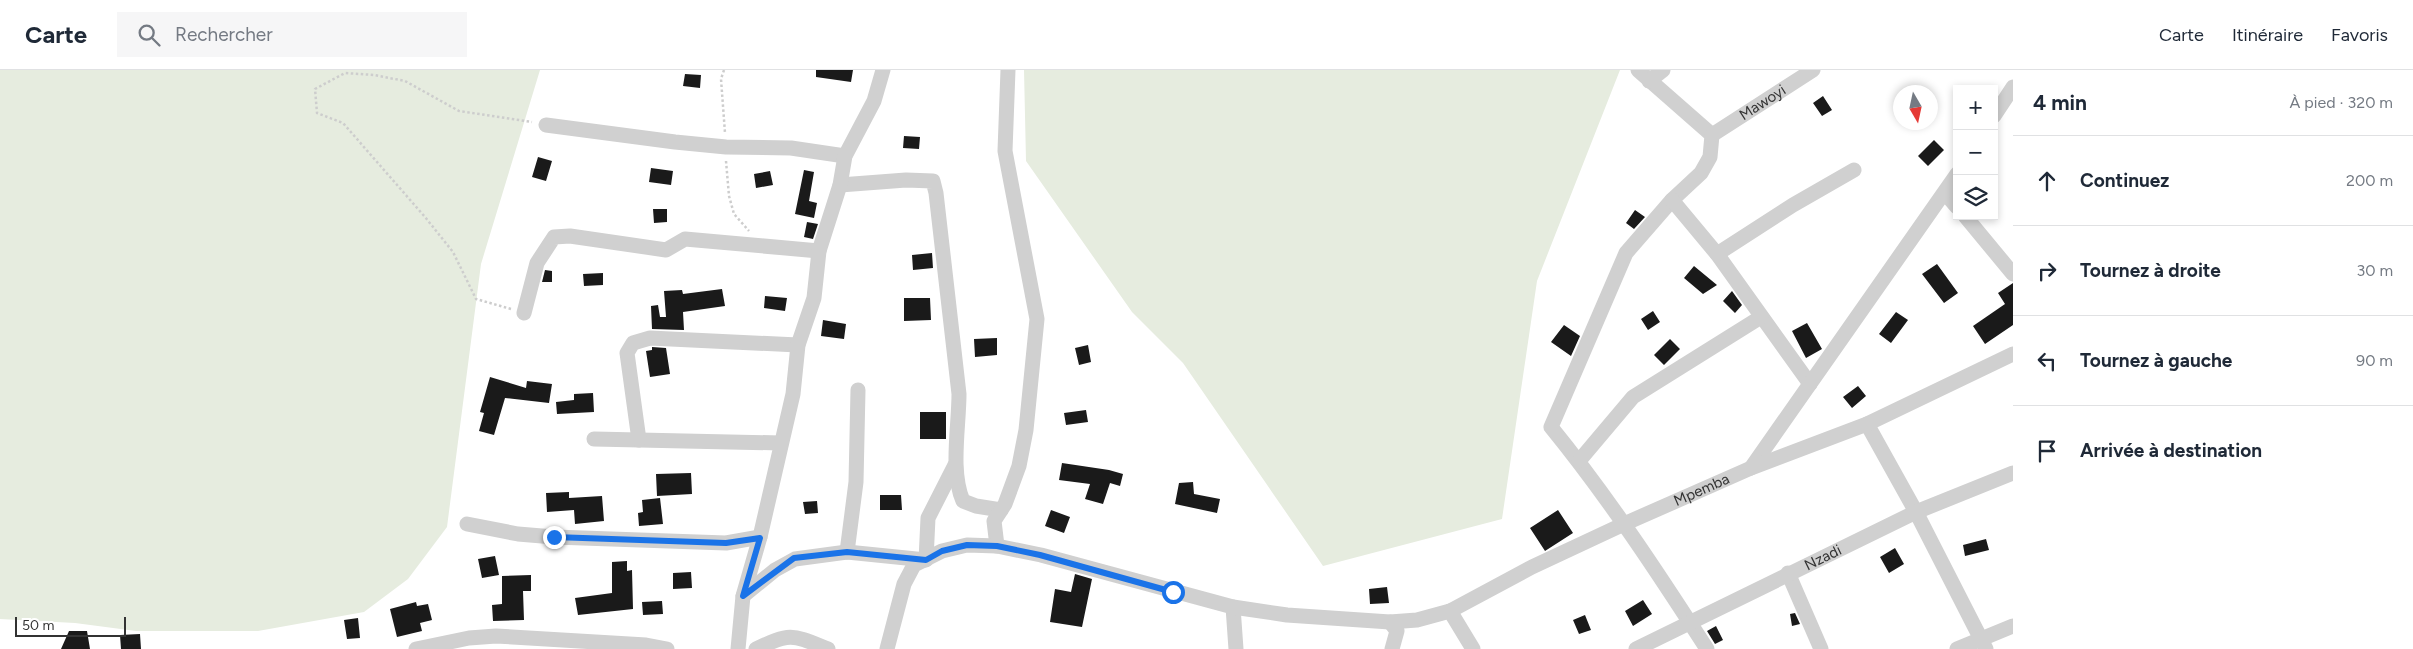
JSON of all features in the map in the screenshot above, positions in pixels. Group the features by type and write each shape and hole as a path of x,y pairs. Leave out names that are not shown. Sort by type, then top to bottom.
{"street":[{"path":"738,649 743,596 760,538 793,394 798,345 814,298 819,251 840,185 845,156 874,101 882,70"},
{"path":"997,546 994,521 1001,510 1019,466 1037,319 1005,151 1008,70"},
{"path":"1638,70 1712,135 1710,157 1701,173 1672,200 1626,253 1551,427 1579,461 1624,524 1707,649"},
{"path":"1649,81 1663,70"},
{"name":"Mawoyi","path":"1712,135 1813,70"},
{"path":"1998,110 2013,87"},
{"path":"546,125 675,142 726,147 792,148 845,156"},
{"path":"1717,254 1792,205 1854,170"},
{"path":"1751,468 1956,175"},
{"path":"840,185 906,180 932,181 936,193 959,394 959,426 955,464 959,492 963,501 976,506 1001,510"},
{"path":"1945,192 1953,202"},
{"path":"1672,200 1717,254 1810,384"},
{"path":"1968,220 2013,274"},
{"path":"524,312 537,263 554,236 570,236 666,250 685,240 819,251"},
{"path":"1579,461 1633,397 1761,317"},
{"path":"638,440 627,353 633,343 650,338 798,345"},
{"name":"Mpemba","path":"887,649 904,584 914,565 953,547 997,546 1074,564 1233,607 1287,615 1390,622 1417,620 1450,611 1532,567 1624,524 1751,468 1867,424 2013,354"},
{"path":"847,552 856,482 858,390"},
{"path":"1867,424 1916,512 1983,644"},
{"path":"594,439 781,443"},
{"path":"743,596 794,558 847,552 926,560 928,518 955,464"},
{"name":"Nzadi","path":"1636,649 1916,512 2013,473"},
{"path":"468,524 518,534 554,537 726,543 760,538"},
{"path":"1788,574 1821,649"},
{"path":"1233,607 1236,649"},
{"path":"1450,611 1473,649"},
{"path":"1390,622 1397,631 1392,649"},
{"path":"1957,649 1983,644 2013,626"},
{"path":"416,649 469,638 496,636 646,645 667,649"},
{"path":"756,649 782,637 791,636 828,649"}],"path":[{"path":"524,312 476,298 453,252 425,217 343,123 317,113 315,89 345,73 374,75 405,81 458,110 504,116 546,125"}],"shaded area":[{"path":"0,70 540,70 481,264 447,527 408,579 364,612 258,631 136,631 75,623 0,619"},
{"path":"1024,70 1620,70 1537,281 1502,519 1323,566 1183,363 1132,312 1026,161"}],"building":[{"path":"816,70 853,70 851,82 816,77"},
{"path":"685,74 701,75 700,88 683,86"},
{"path":"1823,96 1832,110 1822,116 1813,103"},
{"path":"904,136 920,137 919,149 903,148"},
{"path":"1934,140 1944,150 1928,166 1918,156"},
{"path":"538,157 552,161 546,181 532,177"},
{"path":"651,168 673,171 671,185 649,182"},
{"path":"804,170 814,172 809,201 817,203 814,218 795,214"},
{"path":"770,171 773,185 756,188 754,174"},
{"path":"653,209 667,209 667,222 654,223"},
{"path":"1635,210 1645,217 1634,229 1626,223"},
{"path":"807,222 818,224 813,239 804,237"},
{"path":"932,253 933,268 913,270 912,255"},
{"path":"1937,264 1958,293 1944,303 1922,274"},
{"path":"1694,266 1717,285 1703,294 1684,278"},
{"path":"545,270 552,271 552,282 542,282"},
{"path":"603,273 603,285 584,286 583,274"},
{"path":"2013,283 2013,325 1985,344 1973,326 2005,304 1998,293"},
{"path":"722,289 725,306 683,312 684,330 652,329 651,306 658,305 660,317 666,317 664,291 682,290 683,294"},
{"path":"1732,291 1742,305 1735,313 1723,301"},
{"path":"765,296 787,298 785,311 764,308"},
{"path":"904,298 930,298 931,320 904,321"},
{"path":"1653,311 1660,322 1648,330 1641,319"},
{"path":"1896,312 1908,320 1891,343 1879,334"},
{"path":"823,320 846,324 844,339 821,336"},
{"path":"1807,323 1822,349 1806,358 1792,331"},
{"path":"1564,325 1580,336 1571,356 1551,342"},
{"path":"997,338 997,355 975,357 974,339"},
{"path":"1670,339 1680,349 1664,365 1654,355"},
{"path":"1088,345 1091,362 1079,365 1075,348"},
{"path":"652,347 666,348 670,374 650,377 646,351 652,350"},
{"path":"490,377 526,388 527,381 552,384 549,403 505,398 494,435 479,431 484,413 480,412"},
{"path":"1858,386 1866,396 1852,408 1843,397"},
{"path":"593,393 594,412 557,414 556,402 574,400 574,394"},
{"path":"1086,410 1088,422 1066,425 1064,413"},
{"path":"920,412 946,412 946,439 920,439"},
{"path":"1062,463 1123,474 1120,486 1110,483 1103,504 1085,499 1090,484 1059,480"},
{"path":"691,473 692,494 657,496 656,474"},
{"path":"1193,482 1194,494 1220,499 1217,513 1175,504 1179,483"},
{"path":"569,492 569,498 602,496 604,521 575,524 574,510 547,512 546,493"},
{"path":"880,495 901,495 902,510 880,510"},
{"path":"660,498 663,524 639,526 638,513 643,512 642,500"},
{"path":"817,501 818,513 805,514 803,502"},
{"path":"1051,510 1070,517 1064,533 1045,526"},
{"path":"1558,510 1573,533 1545,551 1530,528"},
{"path":"1986,539 1989,550 1965,556 1963,545"},
{"path":"1895,548 1904,564 1889,573 1880,557"},
{"path":"495,556 499,575 482,578 478,559"},
{"path":"627,561 627,571 632,570 633,609 578,615 575,598 612,593 612,562"},
{"path":"691,572 692,588 673,589 673,573"},
{"path":"1075,574 1092,579 1082,627 1050,622 1055,589 1071,592"},
{"path":"531,575 531,591 523,591 524,620 493,621 492,605 502,604 502,576"},
{"path":"1387,587 1389,603 1370,604 1369,589"},
{"path":"1643,600 1652,614 1633,626 1625,611"},
{"path":"662,601 663,614 643,615 642,602"},
{"path":"416,602 417,606 428,604 432,620 420,623 422,631 397,637 390,609"},
{"path":"1795,613 1800,624 1792,626 1790,614"},
{"path":"1585,615 1591,630 1579,634 1573,620"},
{"path":"358,618 360,638 347,639 344,620"},
{"path":"1716,626 1723,640 1715,644 1707,631"},
{"path":"69,631 87,631 90,649 61,649"},
{"path":"140,634 141,649 121,649 120,635"}],"route":[{"path":"554,537 726,543 760,538 743,596 775,570 794,558 847,552 926,560 942,551 967,545 997,546 1040,555 1173,592"}]}
